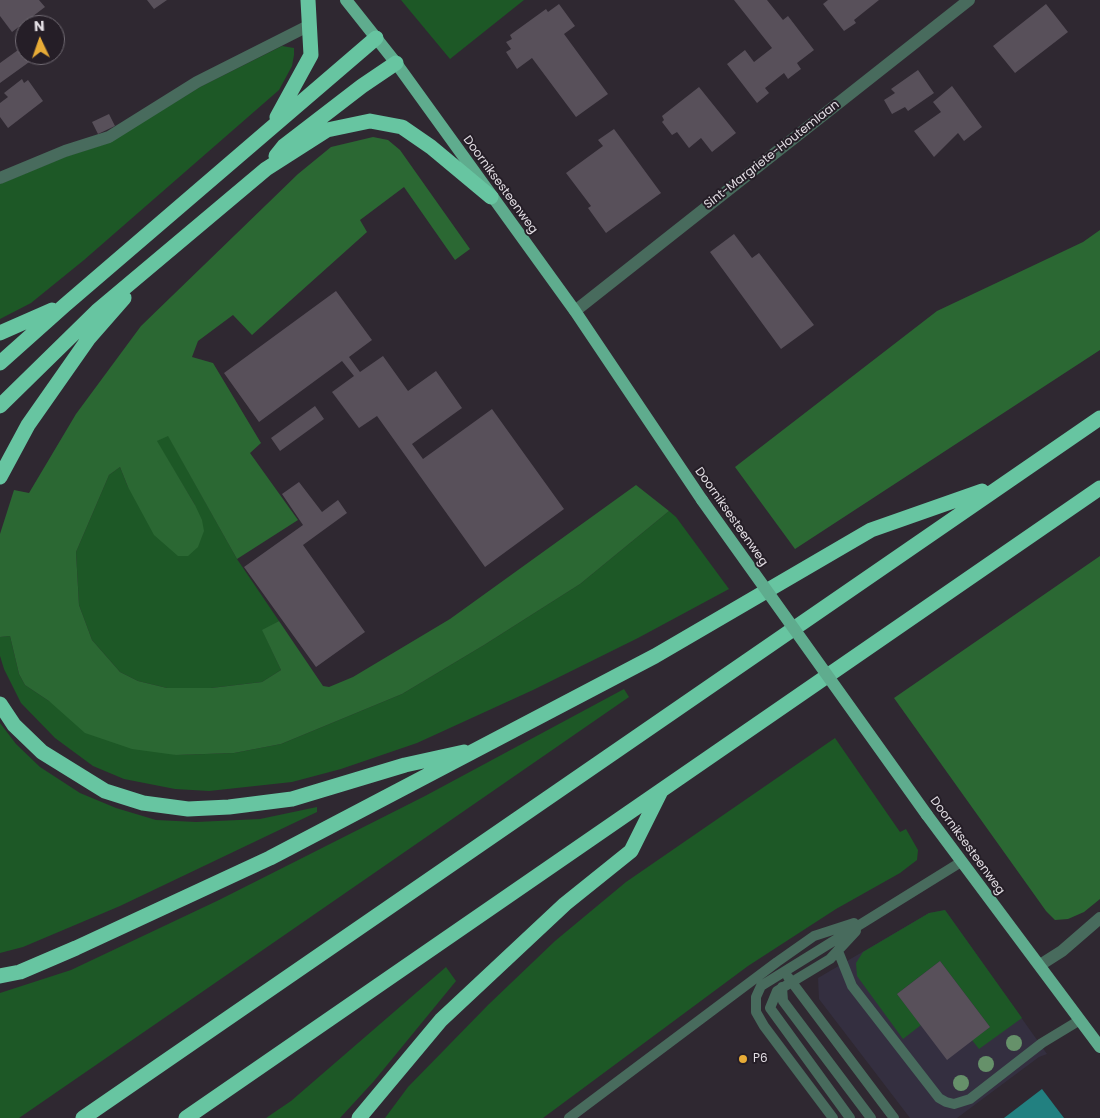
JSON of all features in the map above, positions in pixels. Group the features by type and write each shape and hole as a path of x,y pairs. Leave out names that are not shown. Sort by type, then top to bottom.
{"highway":[{"path":"272,125 310,55 308,0"},
{"path":"0,364 272,125 376,38"},
{"path":"266,169 284,146 362,86 396,63"},
{"path":"0,406 97,311 266,169 327,130 370,121 402,127 431,147 491,197"},
{"path":"0,477 28,426 89,338 158,260"},
{"path":"0,333 65,305"},
{"path":"83,1118 1000,485 1100,418"},
{"path":"0,976 20,972 76,948 270,858 485,747 655,656 870,530 1000,485"},
{"path":"186,1118 1100,488"},
{"path":"0,704 14,725 42,752 105,791 144,803 188,809 229,808 292,799 406,765 485,747"},
{"path":"359,1118 454,1007 565,904 630,851 662,789"}],"main road":[{"name":"Doorniksesteenweg","path":"346,0 396,63 575,311 702,500 927,815 1100,1047"}],"street":[{"name":"Sint-Margriete-Houtemlaan","path":"575,311 969,0"},
{"path":"0,178 65,151 110,137 198,82 310,25"},
{"path":"1040,965 1062,951 1100,918"}],"lane":[{"path":"833,1118 764,1026 756,1012 756,997 761,986 869,917 961,862"},
{"path":"850,1118 770,1008 773,997 782,987 830,958 869,917"},
{"path":"569,1118 814,936 869,917"},
{"path":"838,951 852,986 939,1098 946,1102 954,1104 970,1099 1042,1043 1080,1020"},
{"path":"777,962 894,1118"},
{"path":"782,987 783,1001 871,1118"}],"shaded area":[{"path":"945,910 1047,1054 1039,1057 957,1118 910,1118 819,999 818,978 929,913"}],"green space":[{"path":"401,0 524,0 450,59"},
{"path":"282,46 294,48 294,55 292,66 279,90 84,260 31,303 0,319 0,184 65,157 108,143 200,87"},
{"path":"373,137 388,140 400,150 470,249 455,260 404,187 360,220 367,232 252,335 233,315 198,341 192,357 213,363 261,443 250,453 298,520 237,559 168,436 157,441 195,505 202,520 204,531 198,547 188,556 178,556 154,535 128,487 120,467 109,475 76,552 79,605 92,640 120,672 138,681 167,688 211,688 262,682 281,670 262,630 279,621 323,686 329,687 353,677 450,619 636,485 669,511 580,584 484,645 402,694 281,744 234,753 176,755 132,749 85,733 49,701 25,685 19,674 10,636 0,637 0,534 14,490 29,493 76,414 141,326 298,174 331,147"},
{"path":"1100,230 1100,350 795,549 735,467 937,311 1083,242"},
{"path":"168,435 237,559 279,621 263,631 281,670 262,682 211,688 167,688 138,681 120,672 92,640 79,605 76,552 109,475 120,467 128,487 195,505 156,441"},
{"path":"669,511 676,517 729,589 638,638 533,690 417,743 341,769 292,782 209,791 175,789 124,779 93,766 55,738 21,703 4,669 0,656 0,637 10,636 19,674 25,685 49,701 176,755 234,753 281,744 402,694 484,645 580,584"},
{"path":"1100,556 1100,899 1084,912 1068,919 1055,920 1046,911 894,698"},
{"path":"624,689 629,697 19,1118 0,1118 0,993 71,970 219,900 425,796"},
{"path":"0,723 16,744 40,767 80,793 116,808 156,820 196,822 260,819 317,807 317,812 120,906 23,947 0,953"},
{"path":"835,738 900,832 906,829 918,850 917,860 900,873 836,909 748,966 543,1118 385,1118 408,1087 488,1005 555,941 626,882"},
{"path":"945,910 1022,1018 979,1049 972,1040 990,1027 940,961 897,994 921,1025 903,1039 857,976 856,963 863,952 929,913"},
{"path":"446,967 456,981 374,1081 340,1118 266,1118 291,1101"}],"water":[{"path":"1042,1089 1064,1118 1004,1118"}],"building":[{"path":"0,0 39,0 45,7 34,15 15,15 15,30 12,32 0,16"},
{"path":"147,0 167,0 154,9"},
{"path":"734,0 767,0 783,20 788,16 814,50 797,63 801,69 788,79 784,73 765,88 769,93 757,103 727,64 745,50 754,62 772,48"},
{"path":"828,0 879,0 854,20 856,23 844,31 823,4"},
{"path":"559,4 575,26 564,34 608,94 576,117 532,58 517,69 506,52 511,49 506,42 512,39 510,35 546,9 548,12"},
{"path":"1046,4 1068,32 1015,73 993,46"},
{"path":"15,52 15,65 25,65 0,83 0,63"},
{"path":"918,70 934,93 908,111 905,107 892,114 884,100 895,93 891,89"},
{"path":"22,79 24,83 28,80 43,101 8,128 0,117 0,103 8,97 4,93"},
{"path":"952,86 982,127 964,141 958,133 934,157 914,131 941,112 933,102"},
{"path":"699,87 736,133 712,152 701,138 689,148 677,132 672,135 662,122 664,120 662,116"},
{"path":"109,114 115,126 98,134 92,122"},
{"path":"614,129 661,193 606,233 588,208 591,206 566,173 603,146 598,140"},
{"path":"734,234 752,258 759,253 814,325 781,349 710,252"},
{"path":"336,291 372,340 349,357 360,372 383,356 408,391 436,371 462,408 412,444 423,459 492,409 564,509 485,567 377,416 359,428 332,392 354,376 342,361 259,422 224,373"},
{"path":"315,406 324,419 280,451 271,438"},
{"path":"299,482 322,512 338,500 347,513 303,545 365,632 316,667 244,567 303,525 282,494"},
{"path":"940,961 990,1027 947,1060 897,994"}],"place":[{"name":"P6","path":"743,1059"}]}
